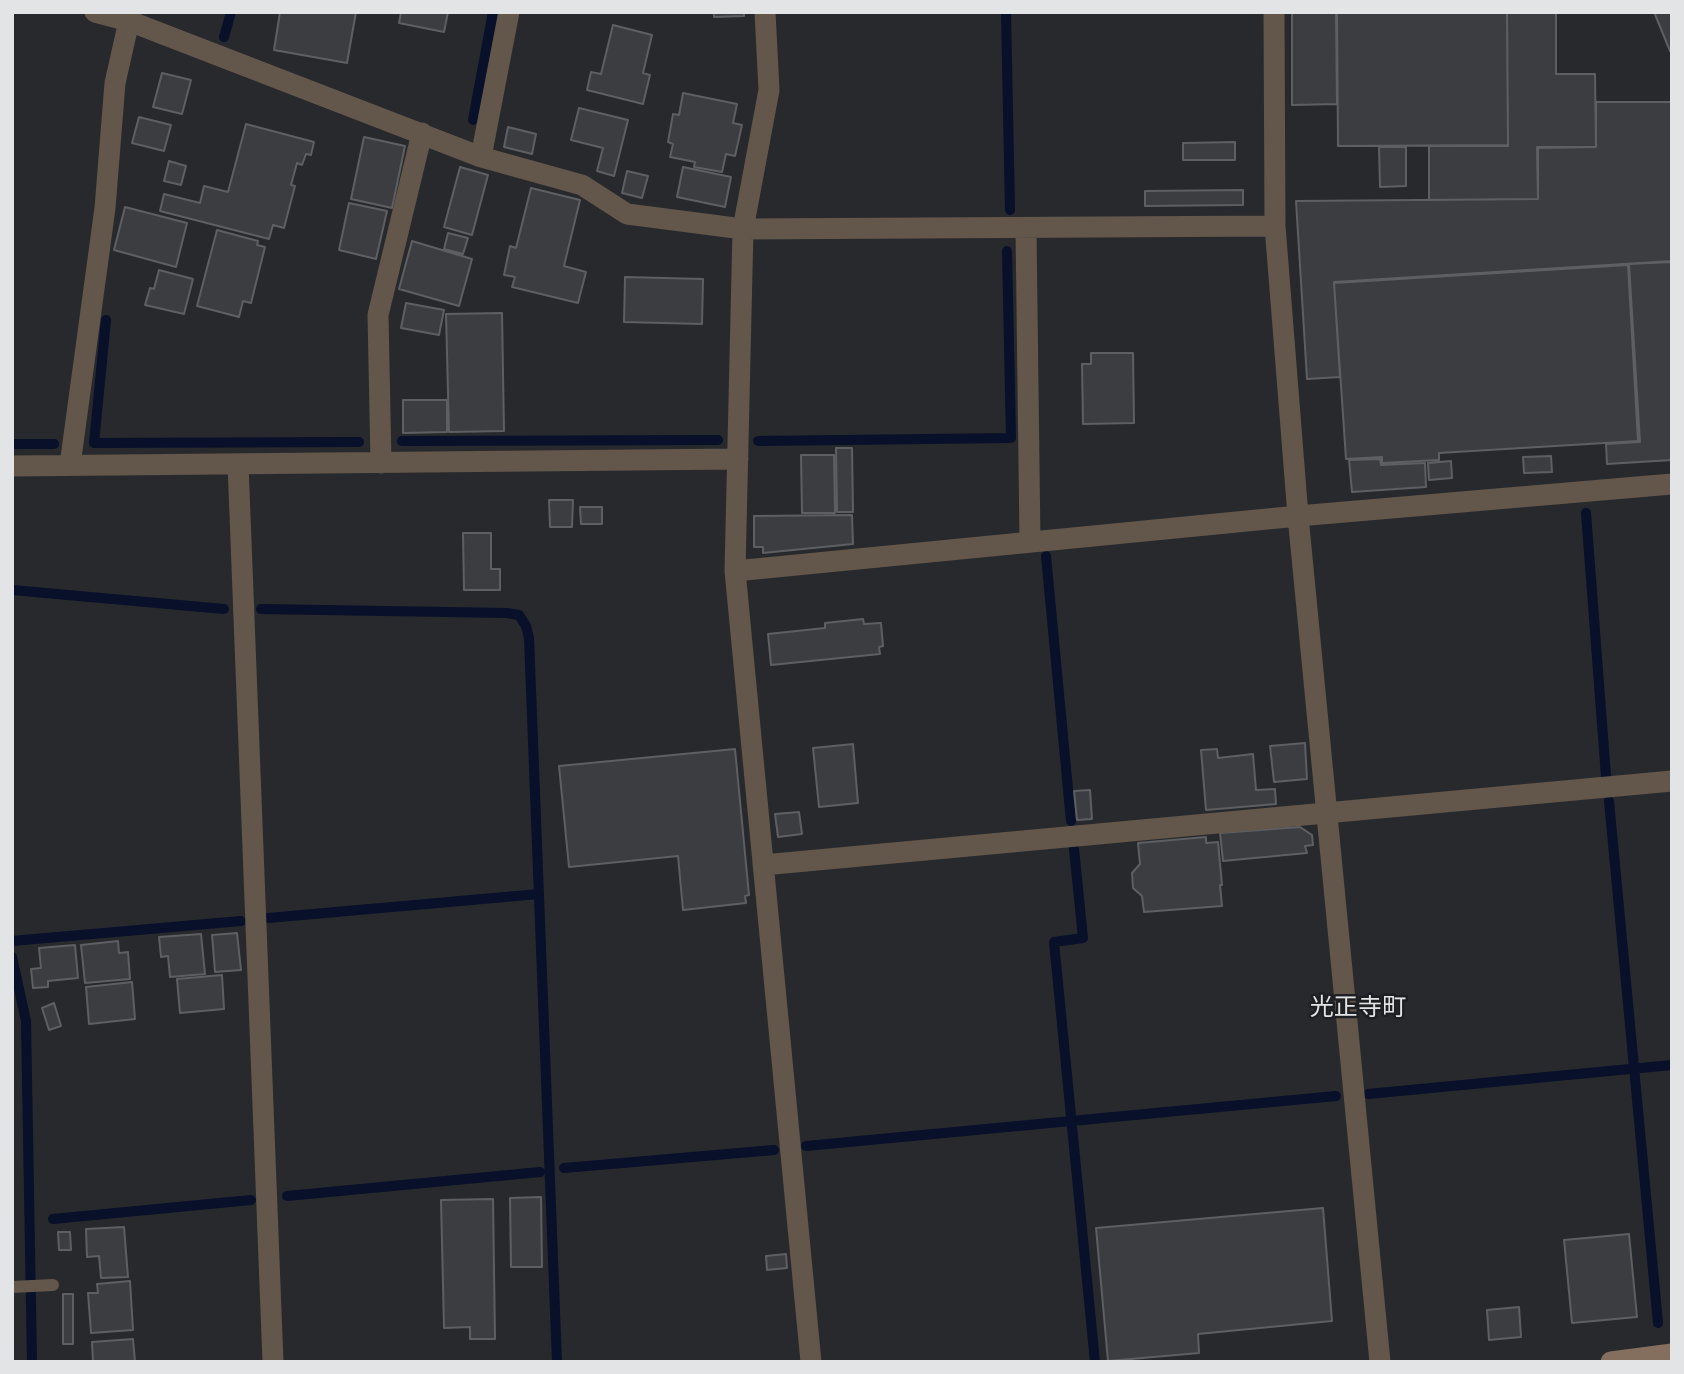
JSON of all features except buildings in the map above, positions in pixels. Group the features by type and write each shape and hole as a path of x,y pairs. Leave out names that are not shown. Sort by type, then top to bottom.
{"main road":[{"path":"1611,1362 1672,1354"}],"street":[{"path":"95,12 130,17 481,157 582,185 627,214 743,229 1275,226"},
{"path":"481,157 509,12"},
{"path":"765,12 769,90 743,229 735,571 811,1362"},
{"path":"1274,12 1275,226 1298,516 1380,1362"},
{"path":"70,465 105,208 115,83 130,17"},
{"path":"381,463 378,315 422,133"},
{"path":"1026,229 1030,542"},
{"path":"12,466 738,459"},
{"path":"238,464 273,1362"},
{"path":"735,571 1298,516 1672,484"},
{"path":"763,865 1672,781"}],"lane":[{"path":"12,1287 53,1285"}],"waterway":[{"path":"224,37 231,12"},
{"path":"473,120 493,12"},
{"path":"1006,12 1010,210"},
{"path":"758,441 1011,438 1007,251"},
{"path":"106,320 94,443 359,442"},
{"path":"402,441 718,440"},
{"path":"12,444 54,444"},
{"path":"1586,513 1606,776"},
{"path":"1046,556 1071,821"},
{"path":"12,590 224,609"},
{"path":"261,609 507,613 519,615 526,626 529,638 557,1362"},
{"path":"1609,801 1658,1323"},
{"path":"1074,849 1083,938 1054,942 1095,1362"},
{"path":"268,918 539,894"},
{"path":"12,941 241,921"},
{"path":"12,957 26,1021 32,1362"},
{"path":"1368,1094 1672,1065"},
{"path":"806,1146 1336,1096"},
{"path":"564,1168 774,1150"},
{"path":"287,1196 540,1172"},
{"path":"53,1219 251,1200"}],"district":[{"name":"光正寺町","path":"1358,1008"}]}
